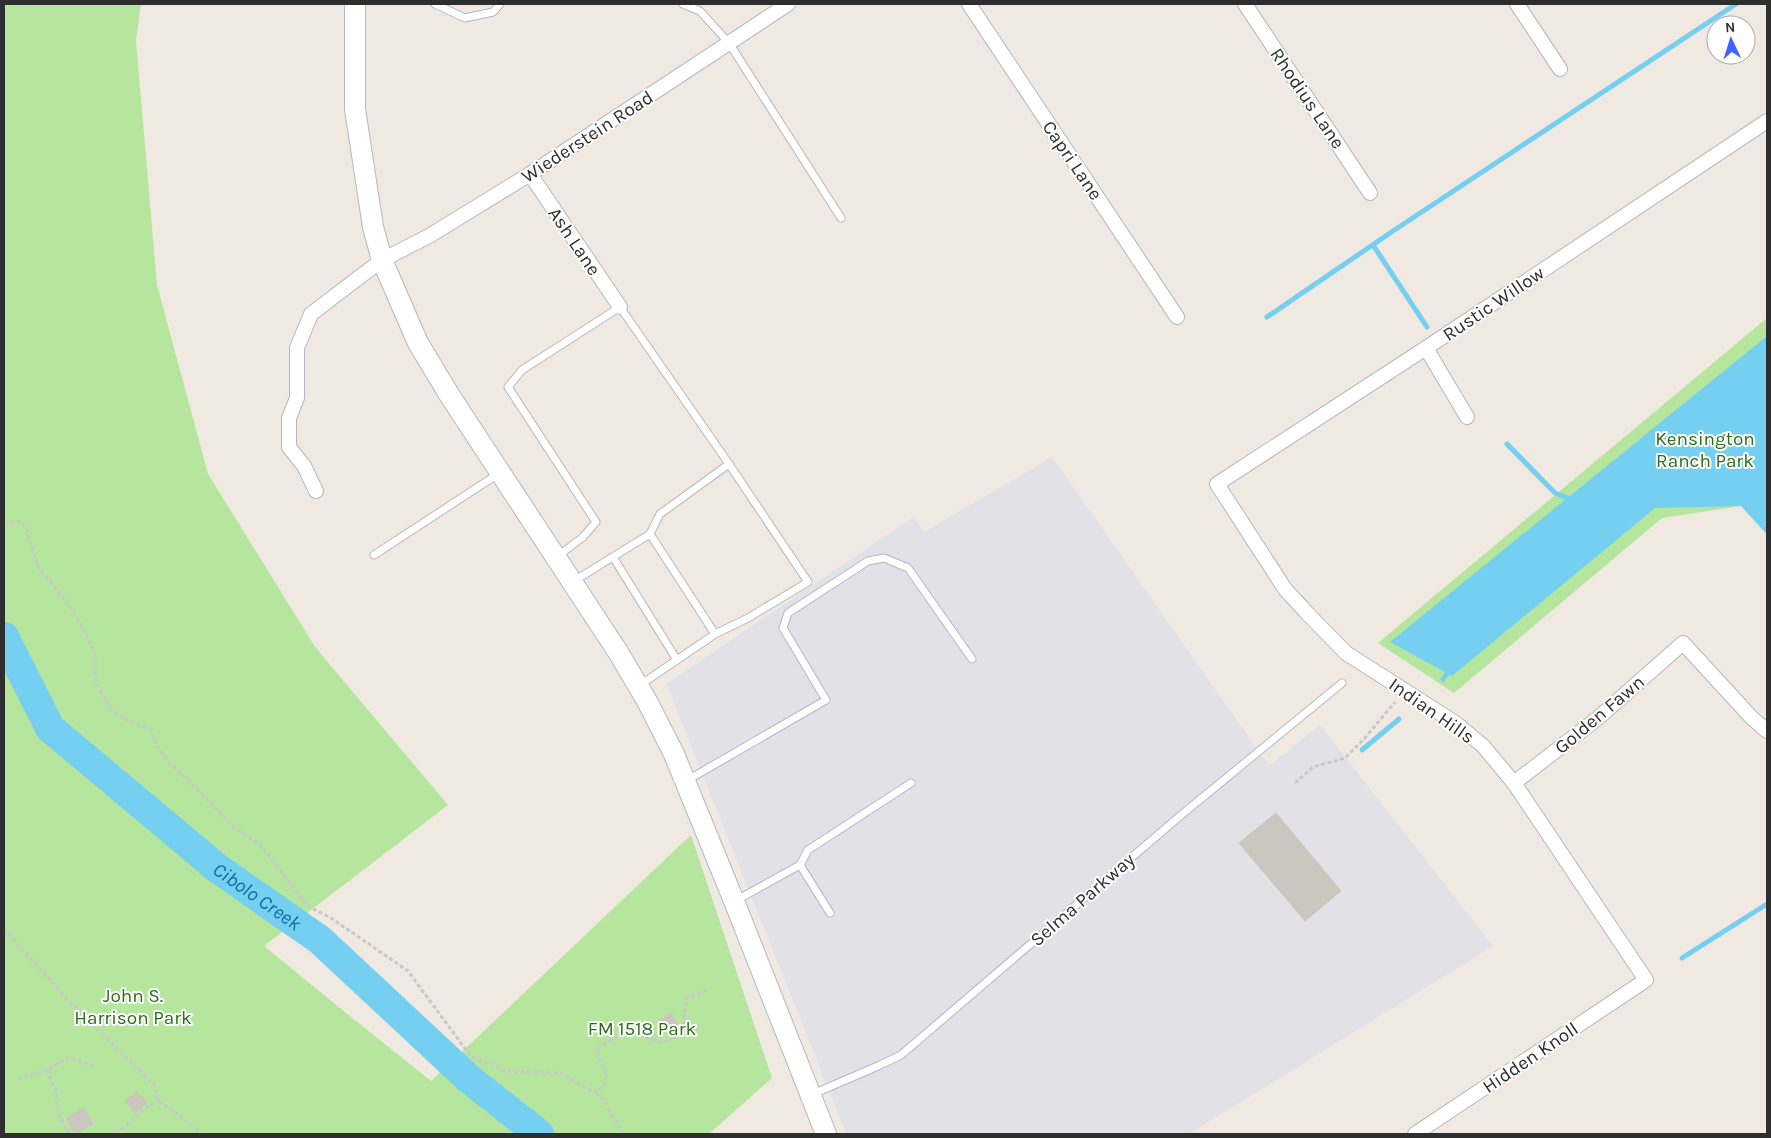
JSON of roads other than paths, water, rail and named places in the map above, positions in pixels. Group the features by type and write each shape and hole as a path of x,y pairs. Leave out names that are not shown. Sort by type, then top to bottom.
{"main road":[{"path":"355,4 356,108 373,226 382,260 418,343 450,396 618,652 674,754 826,1134"}],"street":[{"name":"Wiederstein Road","path":"316,491 304,466 289,447 289,418 297,398 297,348 311,314 382,260 429,236 530,174 788,4"},
{"name":"Capri Lane","path":"969,4 1177,317"},
{"name":"Rhodius Lane","path":"1245,4 1370,193"},
{"path":"1517,4 1560,69"},
{"name":"Rustic Willow","path":"1217,484 1767,122"},
{"name":"Ash Lane","path":"530,174 620,307"},
{"path":"1426,348 1467,417"},
{"name":"Indian Hills","path":"1217,484 1285,589 1346,653 1457,724 1482,746 1514,783 1646,980"},
{"name":"Golden Fawn","path":"1514,783 1598,718 1683,643 1751,717 1767,731"},
{"name":"Hidden Knoll","path":"1414,1134 1646,980"}],"lane":[{"path":"435,4 465,18 493,12 500,4"},
{"path":"683,4 700,11 728,43 841,218"},
{"path":"556,557 583,537 596,522 508,387 522,370 620,307 808,582 748,618 715,634 638,686"},
{"path":"572,582 650,534 660,514 729,464"},
{"path":"374,555 500,472"},
{"path":"650,534 715,634"},
{"path":"613,557 677,660"},
{"path":"685,781 826,700 783,628 788,613 868,561 884,558 908,568 972,659"},
{"name":"Selma Parkway","path":"810,1095 901,1054 1180,816 1342,683"},
{"path":"734,901 800,865 808,850 911,783"},
{"path":"800,865 830,913"}],"water":[{"name":"Kensington Ranch Park","path":"1767,336 1767,534 1741,506 1655,508 1452,676 1390,642"}],"waterway":[{"path":"1267,317 1393,231 1736,4"},
{"path":"1373,245 1427,327"},
{"path":"1507,444 1555,493 1572,500"},
{"name":"Cibolo Creek","path":"4,637 50,728 217,868 320,940 468,1078 539,1134"},
{"path":"1443,679 1450,669"},
{"path":"1362,750 1399,719"},
{"path":"1682,958 1767,904"}],"park label":[{"name":"John S. Harrison Park","path":"133,1006"},
{"name":"FM 1518 Park","path":"642,1028"}]}
